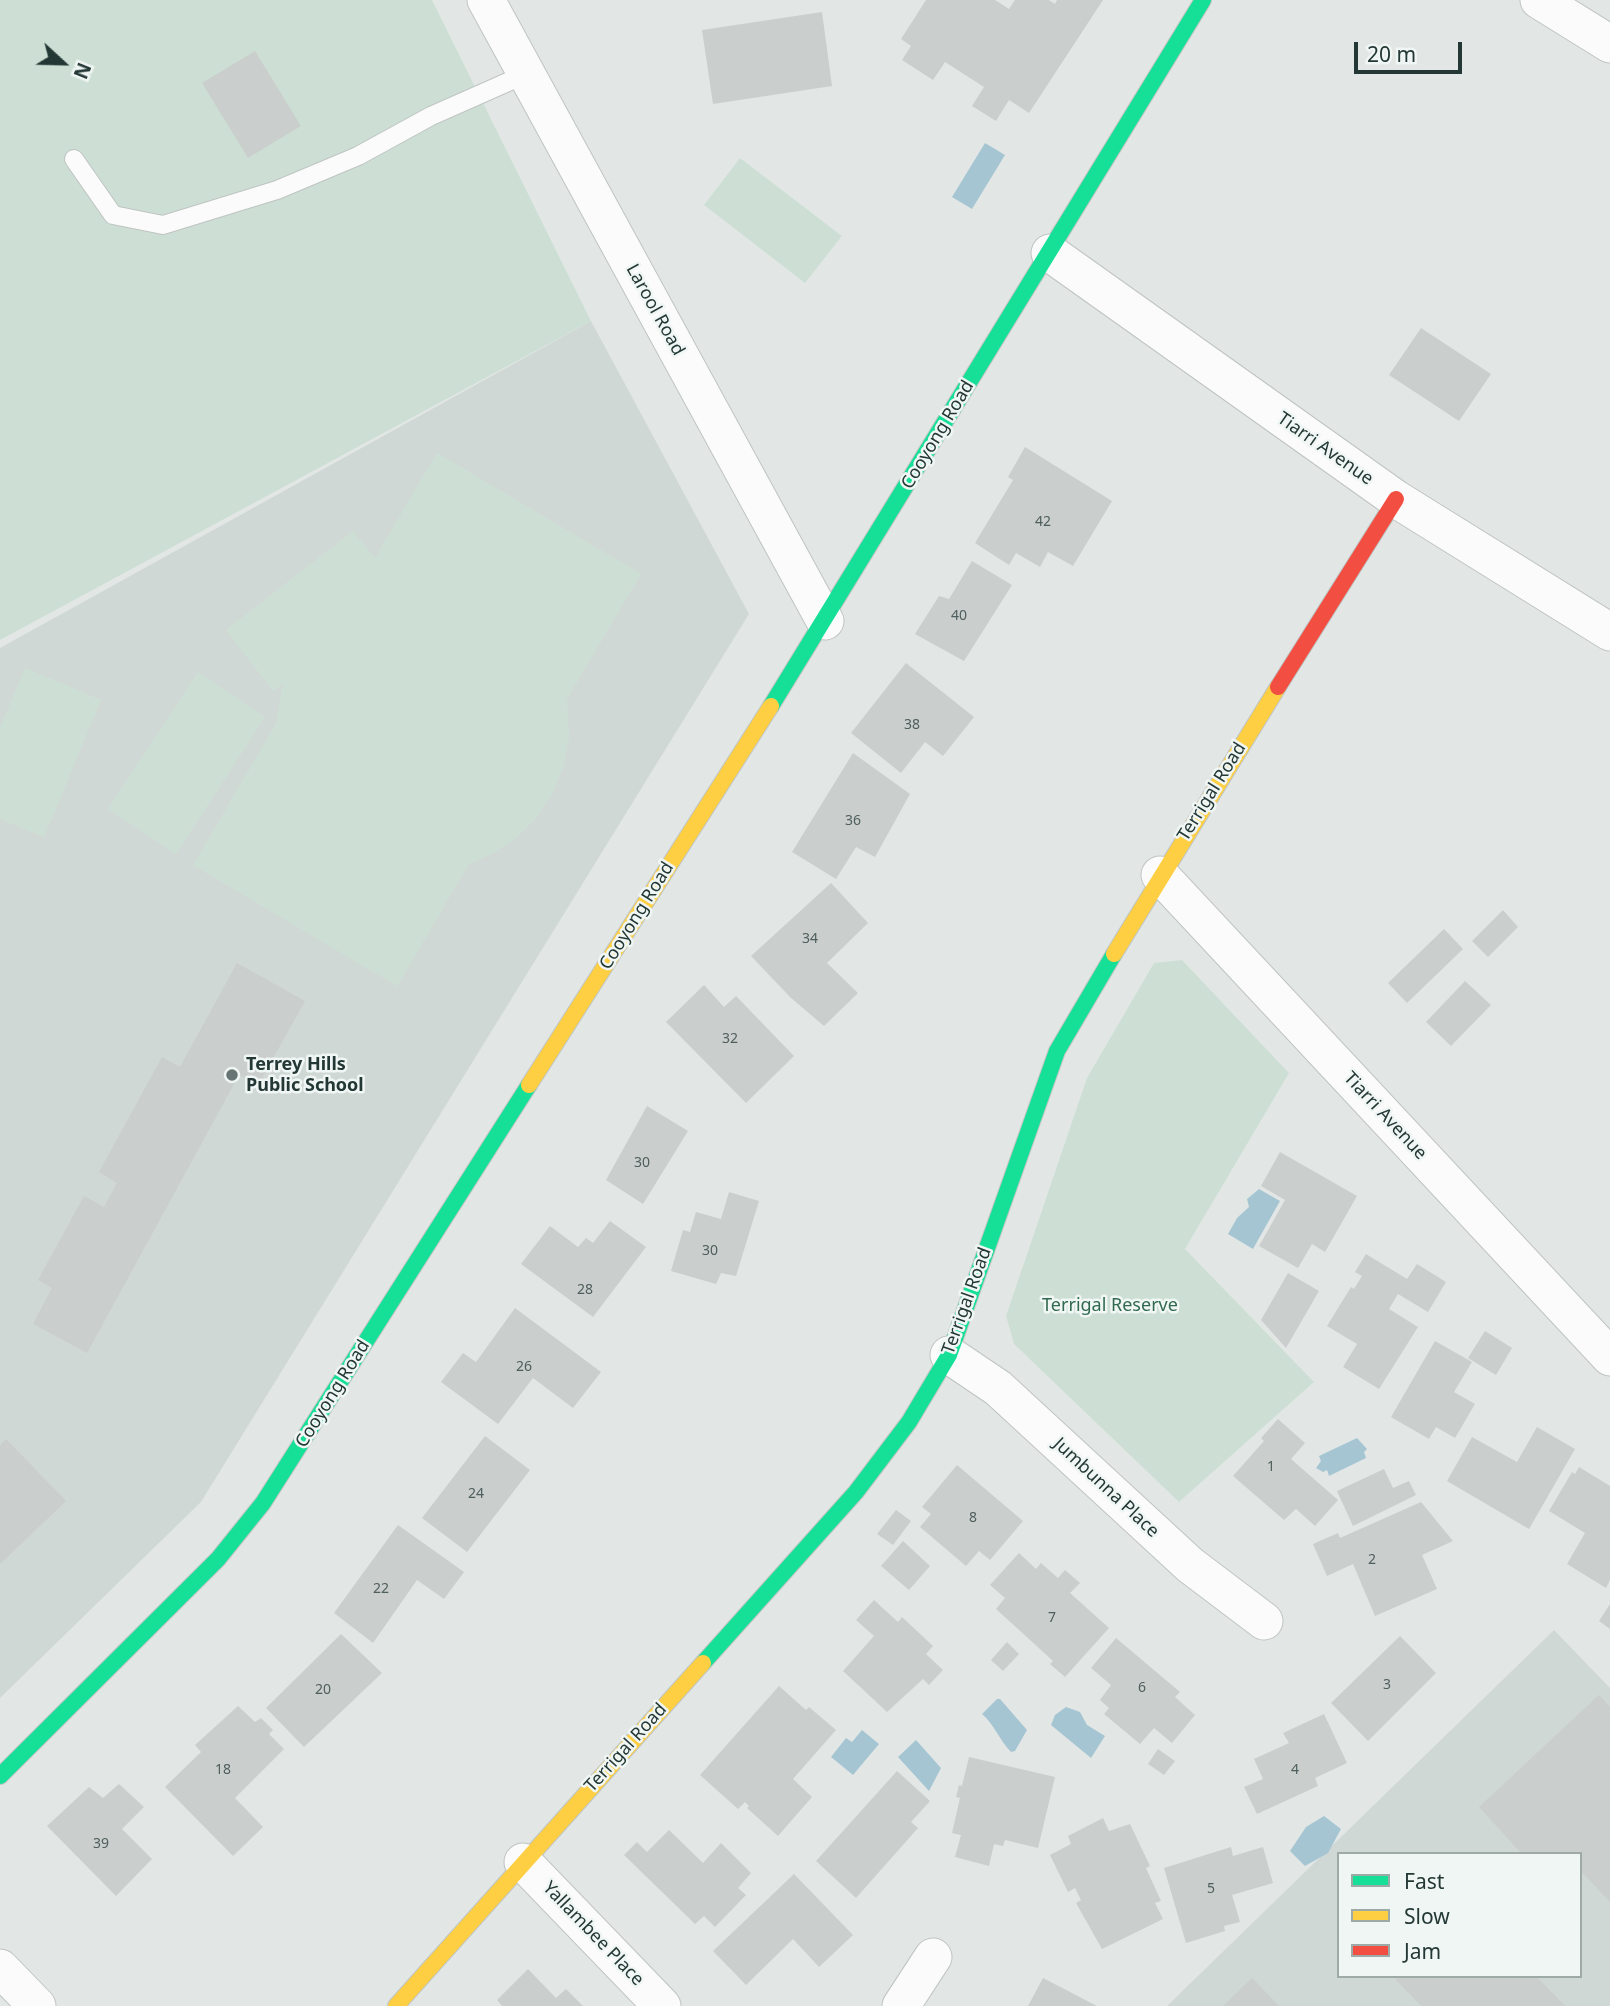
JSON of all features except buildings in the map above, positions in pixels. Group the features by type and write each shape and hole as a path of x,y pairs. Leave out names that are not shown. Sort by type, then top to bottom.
{"street":[{"name":"Larool Road","path":"486,0 825,621"},
{"name":"Cooyong Road","path":"0,1776 218,1559 263,1503 825,621 1203,0"},
{"path":"1539,0 1610,44"},
{"name":"Tiarri Avenue","path":"1050,253 1396,499 1610,632"},
{"name":"Terrigal Road","path":"396,2006 856,1492 909,1422 949,1354 1057,1051 1160,875 1396,499"},
{"name":"Tiarri Avenue","path":"1160,875 1610,1357"},
{"name":"Jumbunna Place","path":"949,1354 998,1388 1190,1565 1264,1621"},
{"name":"Yallambee Place","path":"523,1862 662,2006"},
{"path":"901,2006 933,1957"},
{"path":"0,1968 37,2006"}],"lane":[{"path":"74,159 113,215 163,225 277,190 358,156 431,116 526,74"}],"shaded area":[{"name":"Terrey Hills Public School","path":"591,321 749,614 201,1502 0,1698 0,648"},
{"path":"1554,1630 1610,1688 1610,2006 1167,2006"}],"green space":[{"path":"0,0 432,0 591,321 0,640"},
{"path":"740,158 842,236 805,283 704,205"},
{"path":"437,453 641,574 567,699 569,737 564,765 553,792 537,817 516,838 492,854 469,864 397,986 193,865 276,724 283,684 273,691 226,630 353,531 375,558"},
{"path":"25,668 101,700 44,837 0,819 0,728"},
{"path":"198,672 265,717 176,854 108,809"},
{"name":"Terrigal Reserve","path":"1182,960 1289,1073 1185,1249 1314,1382 1179,1502 1014,1344 1006,1316 1087,1078 1154,963"}],"water":[{"path":"985,143 1005,155 972,209 952,197"},
{"path":"1259,1189 1280,1201 1253,1249 1228,1234 1237,1218 1249,1207 1247,1199"},
{"path":"1357,1438 1367,1449 1364,1452 1366,1458 1329,1476 1327,1470 1323,1472 1316,1468 1321,1461 1319,1456"},
{"path":"1000,1699 1027,1730 1015,1751 1011,1752 982,1714"},
{"path":"1066,1707 1080,1712 1087,1725 1105,1736 1091,1758 1051,1725 1055,1715"},
{"path":"862,1730 879,1744 853,1775 831,1757 846,1738 852,1742"},
{"path":"916,1740 941,1768 929,1791 898,1757"},
{"path":"1324,1816 1341,1829 1328,1853 1305,1866 1290,1851 1306,1827"}],"traffic: fast":[{"path":"771,706 1203,0"},
{"path":"703,1663 856,1492 909,1422 949,1355 1057,1051 1114,954"},
{"path":"0,1776 218,1559 263,1503 529,1085"}],"traffic: slow":[{"path":"1114,954 1278,687"},
{"path":"529,1085 771,706"},
{"path":"396,2006 703,1663"}],"traffic: jam":[{"path":"1278,687 1396,499"}],"place":[{"name":"Terrey Hills Public School","path":"232,1075"}]}
